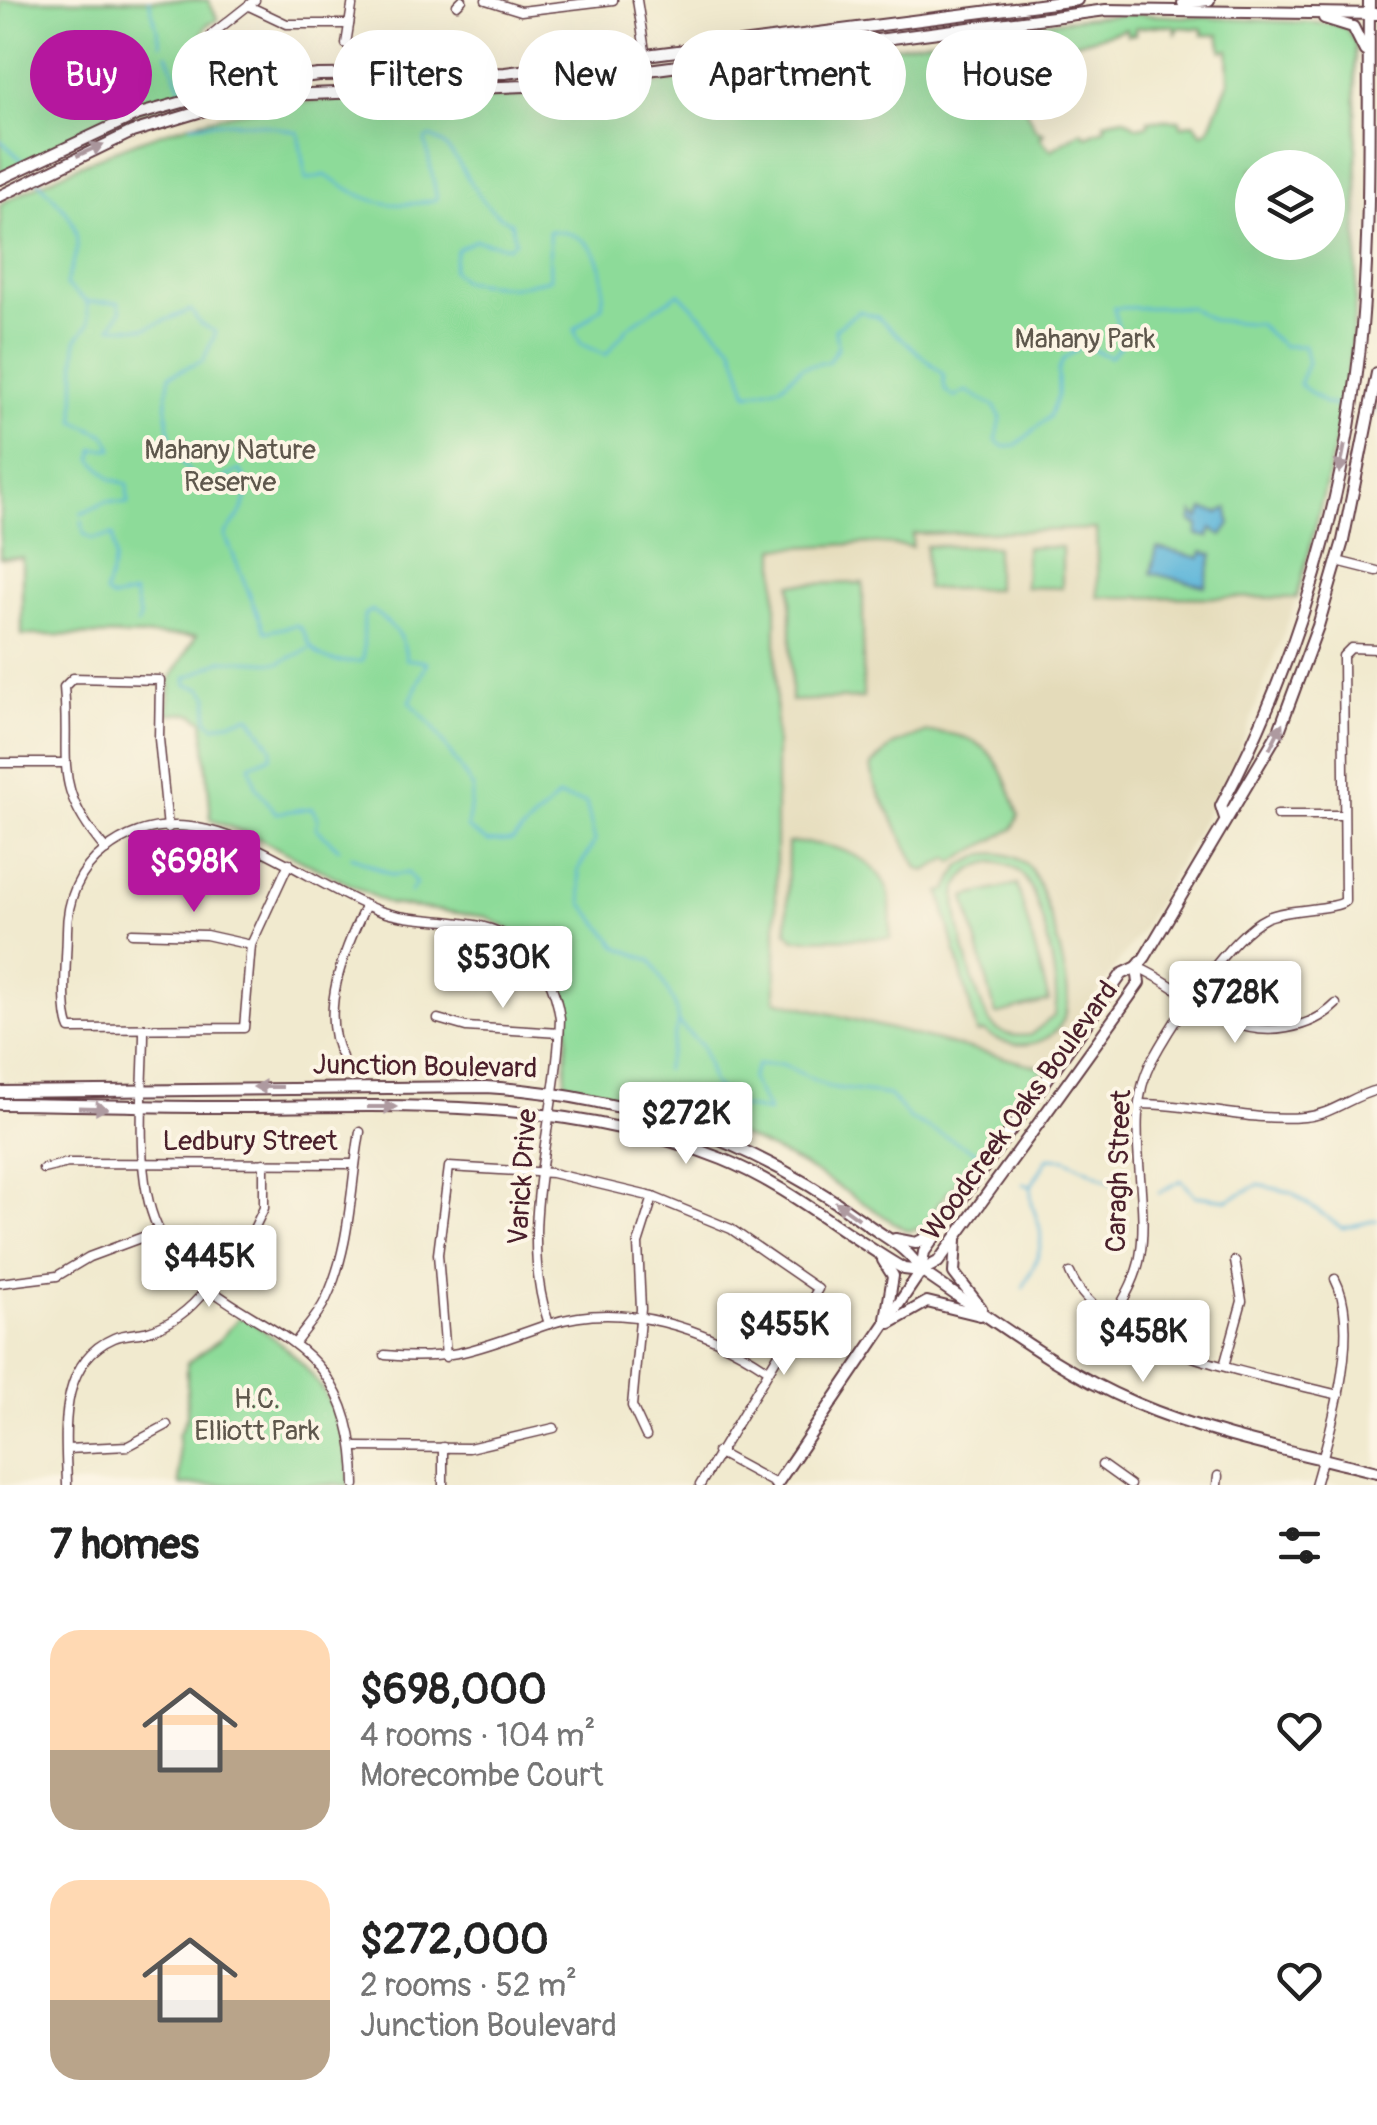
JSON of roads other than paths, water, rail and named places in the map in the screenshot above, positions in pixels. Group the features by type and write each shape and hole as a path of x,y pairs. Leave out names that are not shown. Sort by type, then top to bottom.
{"main road":[{"path":"652,54 1077,0"},
{"path":"652,69 1209,0"},
{"name":"Woodcreek Oaks Boulevard","path":"1225,818 1222,806 1267,709 1319,556 1342,462 1362,331 1368,60 1373,14 1369,0"},
{"path":"1142,8 1373,14"},
{"path":"1303,14 1353,27 1368,60"},
{"path":"313,77 518,70"},
{"path":"313,94 518,87"},
{"path":"0,179 136,115 172,104"},
{"path":"0,196 132,132 174,120"},
{"name":"Woodcreek Oaks Boulevard","path":"776,1485 921,1271 924,1252 1122,974 1138,967 1225,818 1234,813 1279,732 1337,561 1377,372"},
{"path":"1319,556 1337,561"},
{"name":"Woodcreek Oaks Boulevard","path":"921,1271 938,1262 1140,983 1138,967"},
{"name":"Junction Boulevard","path":"0,1092 446,1086 552,1092 611,1103 697,1129 840,1203 913,1256 921,1271 988,1317 1064,1368 1137,1404 1233,1436 1377,1472"},
{"name":"Junction Boulevard","path":"0,1104 145,1108 451,1106 550,1112 626,1127 727,1161 790,1195 904,1269 921,1271"},
{"path":"887,1237 916,1242 943,1226"},
{"path":"957,1236 954,1273 988,1317"},
{"path":"880,1255 893,1276 884,1326"},
{"path":"884,1326 927,1302 988,1317"}],"street":[{"path":"349,30 353,0"},
{"path":"486,0 510,10 613,0"},
{"path":"637,0 641,30"},
{"path":"217,30 253,4 286,24 350,24"},
{"path":"1337,561 1377,571"},
{"name":"Caragh Street","path":"1112,1320 1140,1257 1141,1104 1151,1062 1234,941 1258,922 1287,910 1342,906 1346,650 1377,649"},
{"path":"106,850 71,800 64,763 66,680 160,680 159,739 168,828 137,833 106,850 82,876 70,906 67,1023 77,1031 244,1028 251,945 288,863"},
{"path":"0,763 64,763"},
{"path":"1277,815 1344,815"},
{"name":"Varick Drive","path":"168,828 223,834 394,915 482,924 521,944 551,985 560,1033 538,1212 540,1287 549,1324"},
{"path":"342,1057 335,1033 339,974 366,905"},
{"path":"132,933 206,935 251,945"},
{"path":"1138,967 1233,1026 1265,1030 1301,1025 1336,1004"},
{"path":"438,1019 466,1027 560,1033"},
{"path":"144,1031 145,1164 159,1231 180,1262 208,1288 295,1343 321,1368 348,1420 354,1447 354,1485"},
{"path":"1141,1104 1192,1105 1249,1118 1305,1118 1326,1114 1377,1090"},
{"path":"295,1343 325,1302 336,1276 347,1235 360,1132"},
{"name":"Ledbury Street","path":"43,1169 68,1164 354,1164"},
{"path":"249,1238 264,1208 264,1164"},
{"path":"446,1357 438,1254 450,1167 542,1171 653,1198 730,1230 818,1289 700,1485"},
{"path":"646,1436 632,1406 641,1320 638,1244 653,1198"},
{"path":"0,1282 56,1276 89,1257 159,1231"},
{"path":"1224,1366 1242,1301 1235,1261"},
{"path":"1070,1273 1086,1302 1112,1320 1224,1366 1339,1395"},
{"path":"1315,1485 1339,1395 1342,1305 1335,1280"},
{"path":"67,1485 70,1387 88,1358 113,1338 150,1331 182,1316 208,1288"},
{"path":"385,1355 446,1357 484,1350 549,1324 588,1318 641,1320 700,1331 768,1370"},
{"path":"67,1449 128,1446 167,1426"},
{"path":"354,1447 483,1446 554,1428"},
{"path":"443,1448 443,1485"},
{"path":"717,1452 776,1485"},
{"path":"1102,1464 1130,1485"}],"water":[{"path":"1228,508 1230,524 1222,536 1212,528 1209,537 1197,535 1199,525 1191,522 1193,512 1199,519 1203,509 1219,513"},
{"path":"1157,548 1200,558 1202,552 1213,555 1205,586 1151,573"}],"waterway":[{"path":"149,0 161,44"},
{"path":"167,54 172,66"},
{"path":"191,125 245,123 298,132 306,180 325,175 353,192 391,204 437,199 425,140 431,137 453,155 485,203 511,222 515,241 508,247 475,240 457,250 452,270 462,281 513,287 550,279 549,231 578,237 595,253 603,277 602,306 574,330 581,344 606,355 628,327 679,293 733,347 748,394 781,386 802,367 828,362 838,347 835,329 859,311 877,317 943,374 945,390 954,397 966,391 994,406 1001,418 996,441 1005,447 1016,446 1049,417 1058,395 1058,371 1063,360 1082,345 1110,357 1121,345 1114,308 1189,307 1212,320 1258,324 1283,346 1304,346 1308,363 1299,384 1325,403 1342,407"},
{"path":"0,140 23,161"},
{"path":"38,180 74,226 77,247 66,286 87,302 119,302 121,311 111,327 146,328 191,310 200,324 216,332 203,361 170,375 170,434 181,460 199,484 213,484 240,470 245,478 245,504 225,535 265,632 296,625 321,656 334,661 363,661 364,615 372,610 390,625 403,643 406,659 427,662 410,702 433,727 473,788 467,828 488,842 512,841 558,797 586,803 595,841 578,870 583,904 618,947 652,961 675,1005 678,1023 702,1046 713,1084 737,1106 769,1112 751,1079 757,1065 782,1064 828,1087 889,1095 910,1119 980,1154"},
{"path":"81,514 108,501 128,504 127,484 111,479 92,459 94,449 113,449 105,435 75,421 76,340 89,324 87,303"},
{"path":"82,521 84,534 92,539 113,535 115,559 105,594 112,599 134,594 140,619 137,625"},
{"path":"309,649 279,663 224,660 186,678 187,685 201,688 209,697 207,720 215,726 250,716 272,748 271,756 250,765 256,787 276,813 312,808 318,819 316,828 339,849"},
{"path":"351,856 392,875 408,873 416,884 410,892"},
{"path":"665,1070 678,1023"},
{"path":"1023,1184 1031,1186 1048,1158 1066,1159 1130,1191"},
{"path":"1159,1193 1181,1180 1196,1196 1228,1200 1258,1185 1291,1192 1342,1228 1377,1220"},
{"path":"1023,1288 1041,1242 1031,1186"}],"park label":[{"name":"Mahany Park","path":"1085,339"},
{"name":"Mahany Nature Reserve","path":"230,466"},
{"name":"H.C. Elliott Park","path":"257,1415"}]}
